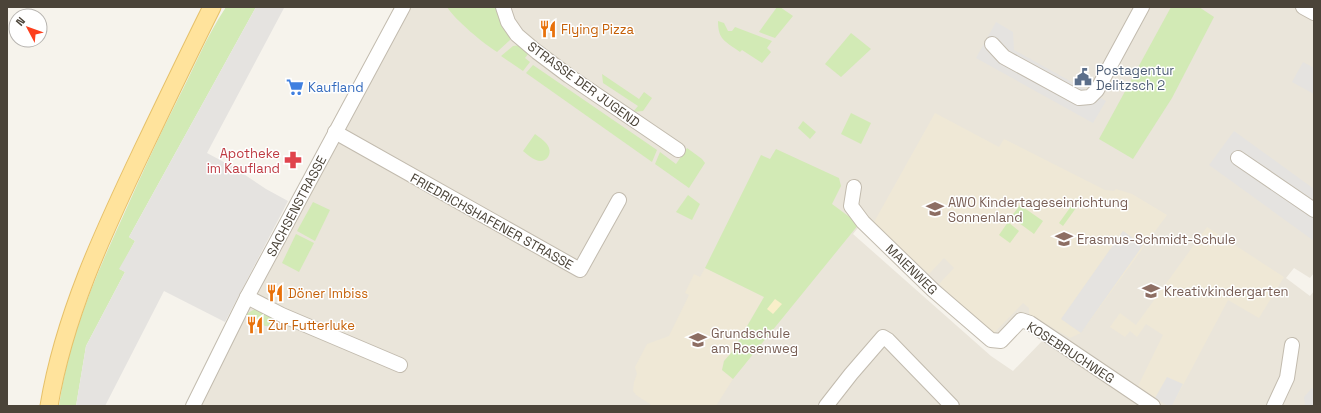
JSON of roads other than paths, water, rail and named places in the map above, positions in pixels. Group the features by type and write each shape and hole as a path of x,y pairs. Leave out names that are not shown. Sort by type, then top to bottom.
{"main road":[{"path":"49,406 55,371 80,291 108,222 212,7"}],"street":[{"name":"SACHSENSTRASSE","path":"193,406 247,297 403,7"},
{"name":"STRASSE DER JUGEND","path":"503,7 508,22 517,35 537,52 678,150"},
{"path":"992,44 1004,57 1079,98 1090,97 1097,90 1142,7"},
{"path":"1303,7 1314,13"},
{"name":"FRIEDRICHSHAFENER STRASSE","path":"335,132 580,270 619,200"},
{"path":"1238,158 1314,210"},
{"name":"MAIENWEG","path":"854,187 851,206 863,222 933,290 991,340"},
{"path":"247,297 282,314 400,365"},
{"name":"KOSEBRUCHWEG","path":"991,340 1000,341 1021,320 1030,323 1153,406"},
{"path":"826,406 883,337 920,371 952,406"},
{"path":"1274,406 1287,378 1292,345"}],"place":[{"name":"Flying Pizza","path":"548,29"},
{"name":"Postagentur Delitzsch 2","path":"1083,77"},
{"name":"Kaufland","path":"295,87"},
{"name":"Apotheke im Kaufland","path":"293,160"},
{"name":"AWO Kindertageseinrichtung Sonnenland","path":"935,209"},
{"name":"Erasmus-Schmidt-Schule","path":"1064,239"},
{"name":"Kreativkindergarten","path":"1151,291"},
{"name":"Döner Imbiss","path":"275,293"},
{"name":"Zur Futterluke","path":"255,325"},
{"name":"Grundschule am Rosenweg","path":"698,340"}]}
